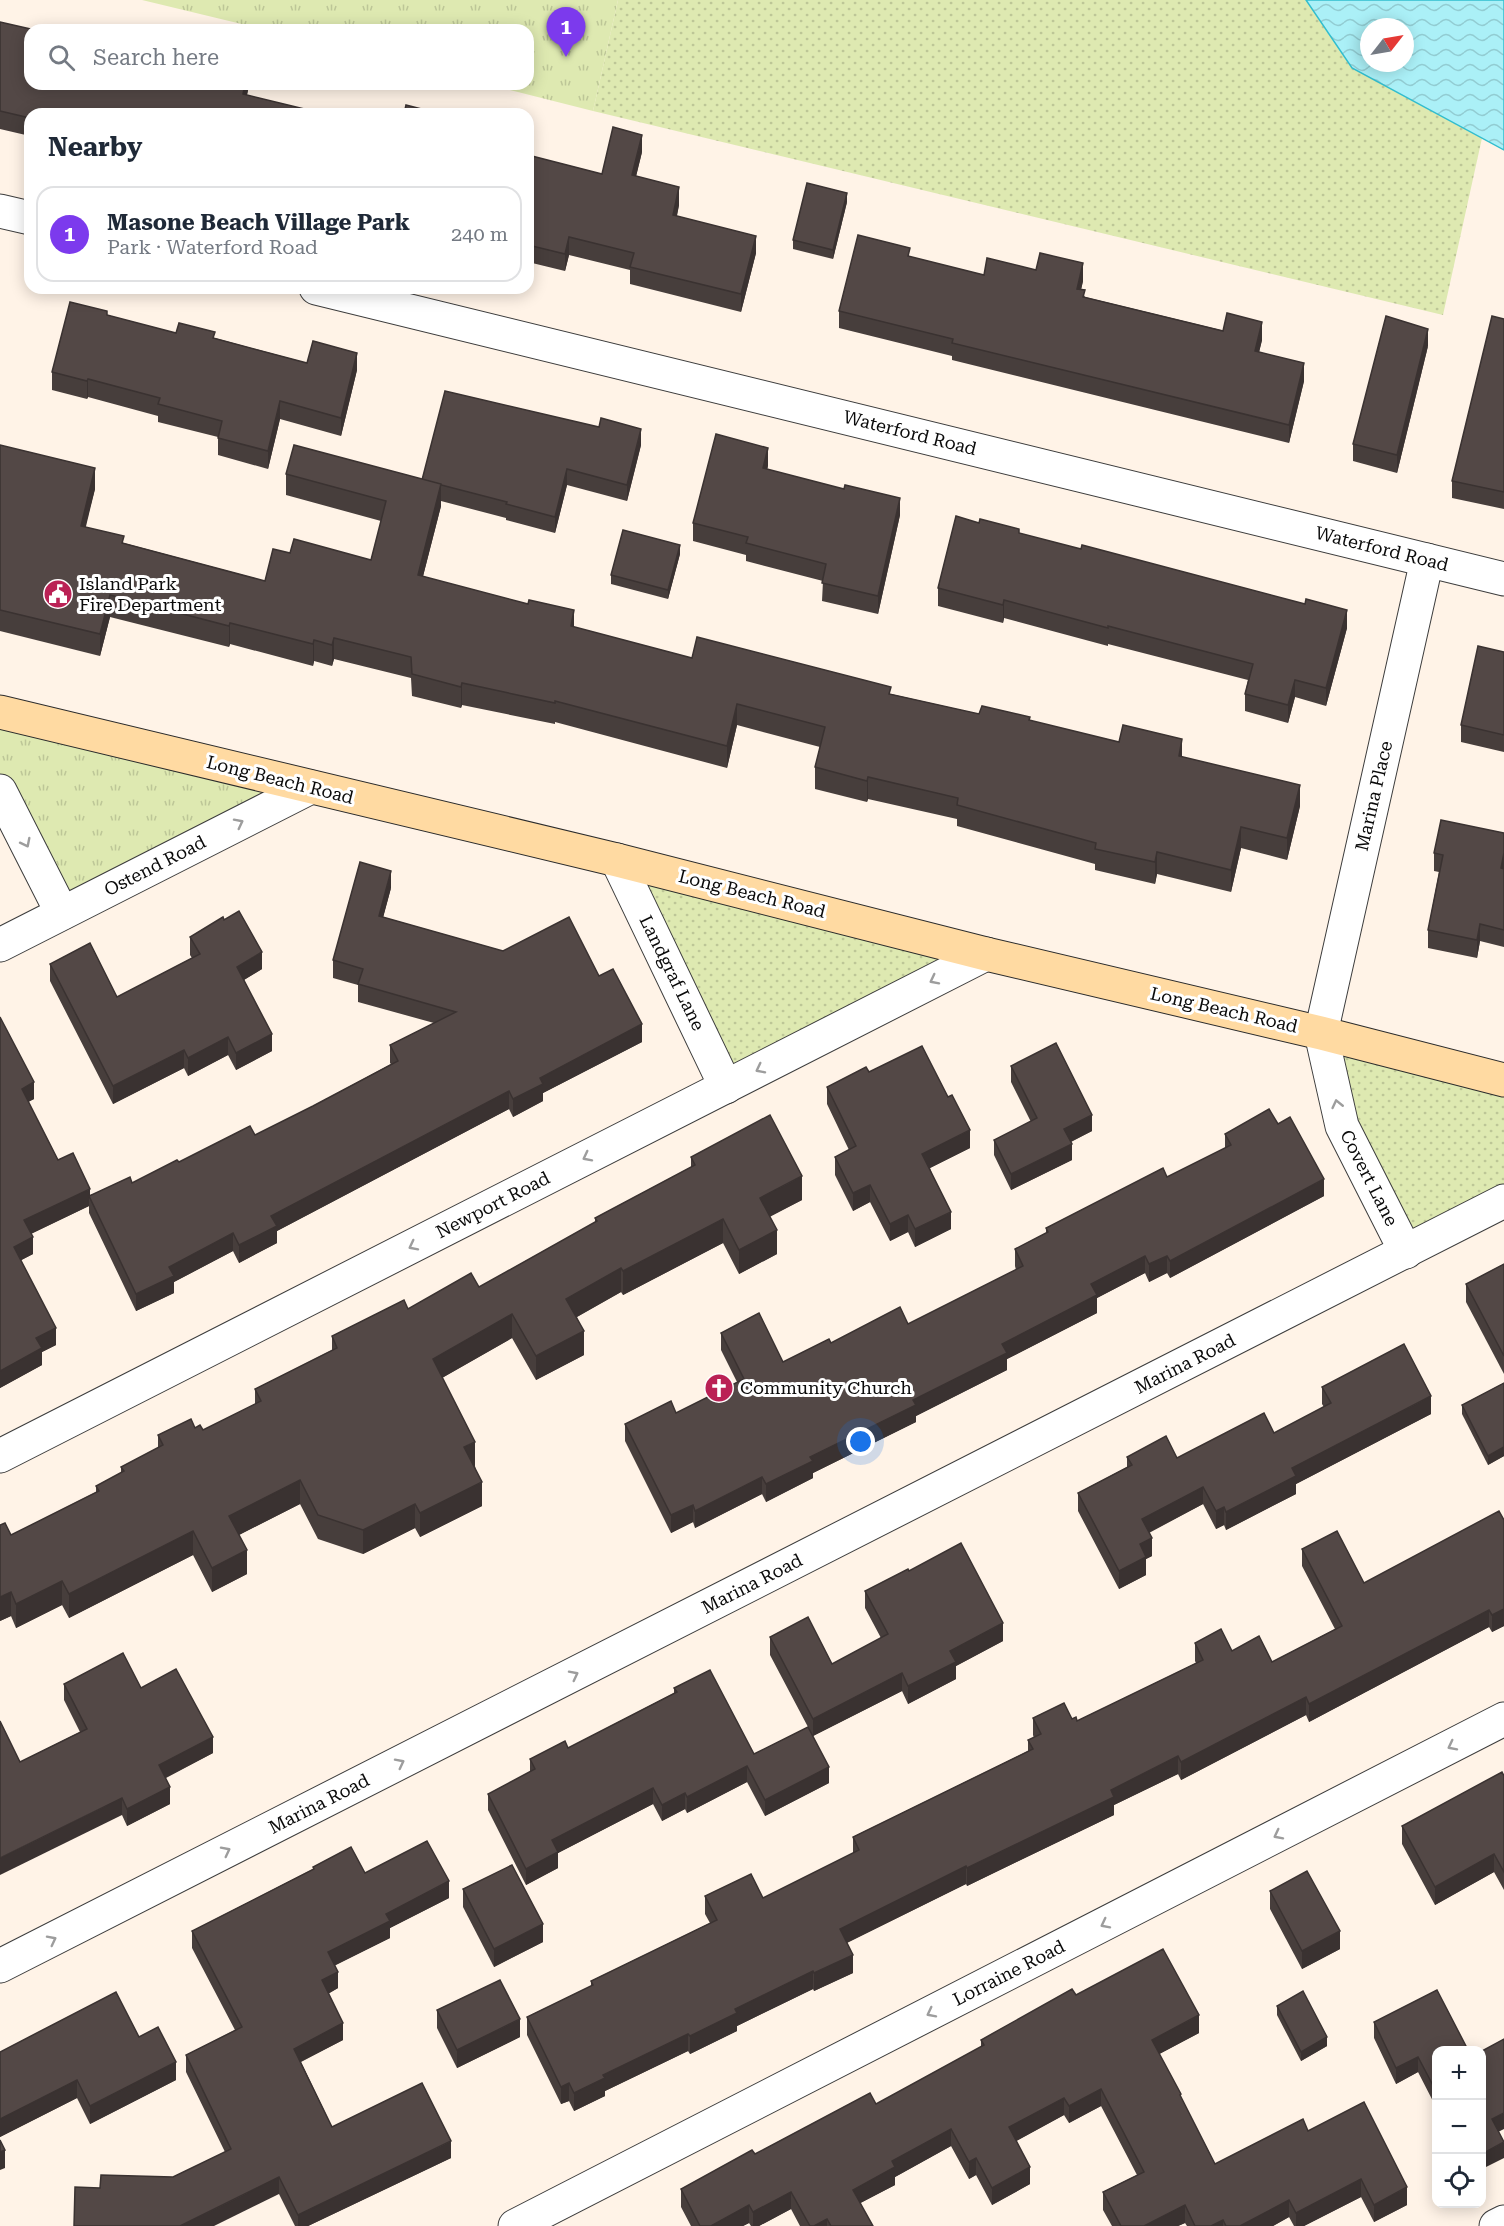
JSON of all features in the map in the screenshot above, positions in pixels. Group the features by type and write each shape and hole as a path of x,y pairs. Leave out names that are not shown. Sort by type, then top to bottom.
{"main road":[{"name":"Long Beach Road","path":"0,712 617,860 986,954 1321,1033 1504,1080"}],"street":[{"path":"0,211 24,217"},
{"name":"Waterford Road","path":"340,294 1504,579"},
{"name":"Marina Place","path":"1321,1033 1426,560"},
{"name":"Ostend Road","path":"0,945 310,787"},
{"path":"0,791 62,913"},
{"name":"Landgraf Lane","path":"617,860 726,1087"},
{"name":"Newport Road","path":"0,1456 986,954"},
{"name":"Covert Lane","path":"1321,1033 1342,1126 1406,1252"},
{"name":"Marina Road","path":"0,1966 1504,1201"},
{"name":"Lorraine Road","path":"515,2226 1504,1719"},
{"path":"1496,2226 1504,2222"}],"green space":[{"path":"142,0 618,0 593,111 510,90 534,90 534,24 241,24"},
{"path":"618,0 1306,0 1352,68 1482,138 1443,315 593,111"},
{"path":"0,720 291,791 64,905 0,776"},
{"path":"633,873 965,955 729,1076"},
{"path":"1339,1054 1504,1096 1504,1187 1414,1235 1355,1119"}],"water":[{"path":"1306,0 1504,0 1504,150 1352,68"}],"building":[{"path":"0,22 24,27 24,90 244,90 243,94 300,108 24,108 24,117 0,111"},
{"path":"613,127 642,135 632,175 679,187 673,215 756,236 741,294 630,267 634,253 569,237 565,254 534,246 534,157 602,174"},
{"path":"807,183 847,193 833,250 793,240"},
{"path":"858,235 910,248 908,256 984,275 987,258 1036,270 1040,253 1083,263 1077,289 1085,290 1083,297 1223,331 1227,313 1262,322 1255,351 1304,363 1289,425 952,343 953,339 839,311"},
{"path":"70,302 107,311 107,315 176,333 179,323 215,332 213,338 307,363 313,341 357,353 341,418 280,401 268,451 218,438 222,421 158,404 160,398 52,372"},
{"path":"1386,316 1428,329 1397,455 1353,444"},
{"path":"1492,316 1504,319 1504,492 1452,481"},
{"path":"445,391 599,427 601,418 641,429 627,485 567,469 555,517 422,480"},
{"path":"716,434 768,448 763,468 844,489 845,485 900,498 878,596 822,583 826,564 746,543 748,537 693,523"},
{"path":"0,445 95,468 81,526 124,536 122,543 265,581 273,549 290,553 294,539 371,560 386,501 286,474 294,445 441,484 418,575 528,604 529,600 574,610 571,626 692,658 697,637 891,687 889,694 979,714 982,706 1119,742 1123,725 1182,739 1179,756 1300,785 1287,838 1241,827 1231,870 1157,852 1155,862 1095,849 1096,843 957,805 958,798 868,777 867,781 815,767 825,727 737,704 727,746 555,701 555,703 462,683 461,687 412,674 411,657 334,638 332,645 314,640 313,644 230,623 229,626 110,595 100,634 0,610"},
{"path":"956,516 979,523 980,519 1019,529 1019,533 1081,549 1082,545 1305,604 1306,599 1347,610 1326,688 1295,680 1288,705 1245,694 1253,664 1004,600 1003,605 938,588"},
{"path":"623,530 680,545 668,590 611,575"},
{"path":"1478,646 1504,652 1504,735 1461,725"},
{"path":"1441,820 1504,833 1501,868 1504,869 1504,930 1480,924 1477,940 1428,930 1443,855 1434,853"},
{"path":"360,862 391,871 379,916 503,951 569,917 599,976 613,969 642,1024 540,1078 543,1084 513,1099 509,1091 271,1216 277,1226 239,1245 233,1233 169,1267 174,1276 136,1294 89,1196 130,1177 132,1183 250,1126 255,1135 313,1106 398,1061 390,1045 456,1012 358,984 363,969 333,960"},
{"path":"239,911 262,952 237,967 272,1034 236,1053 228,1037 188,1058 184,1050 113,1086 50,964 90,943 117,997 200,954 190,937 223,917 224,920"},
{"path":"0,1017 34,1082 22,1089 58,1160 73,1153 90,1189 24,1220 33,1237 14,1247 56,1328 36,1338 42,1348 0,1371"},
{"path":"1056,1043 1092,1115 1064,1129 1072,1144 1011,1174 994,1140 1037,1118 1011,1066"},
{"path":"922,1046 948,1097 952,1095 970,1130 922,1154 951,1212 915,1229 908,1215 890,1224 870,1185 853,1193 835,1157 856,1146 827,1087 866,1067 869,1072"},
{"path":"1269,1109 1278,1124 1290,1117 1324,1179 1170,1261 1167,1256 1149,1264 1145,1256 1091,1284 1097,1295 1002,1344 1007,1353 913,1400 916,1405 810,1457 813,1461 766,1484 762,1477 695,1511 693,1505 671,1515 625,1424 671,1401 676,1413 744,1379 721,1333 759,1313 783,1362 829,1339 831,1343 900,1307 908,1324 1023,1266 1015,1249 1048,1232 1046,1228 1163,1168 1167,1177 1231,1145 1225,1134"},
{"path":"770,1115 802,1176 760,1198 777,1230 739,1250 723,1219 623,1271 621,1268 566,1299 584,1331 536,1356 512,1314 433,1359 475,1442 464,1447 482,1482 420,1513 415,1504 363,1530 318,1515 300,1480 229,1516 247,1550 212,1568 193,1531 69,1594 62,1581 16,1604 11,1592 0,1597 0,1525 5,1523 11,1535 99,1491 96,1486 124,1471 121,1467 163,1445 158,1435 191,1419 195,1428 200,1425 203,1430 261,1401 255,1389 337,1348 332,1336 404,1300 408,1309 471,1273 479,1287 597,1221 595,1218 695,1165 691,1157"},
{"path":"1504,1264 1504,1356 1466,1284"},
{"path":"1404,1344 1431,1396 1292,1468 1296,1476 1226,1512 1224,1507 1216,1511 1203,1487 1142,1519 1152,1538 1140,1544 1146,1557 1119,1571 1078,1493 1132,1465 1127,1457 1166,1436 1177,1458 1264,1413 1274,1433 1331,1403 1322,1387"},
{"path":"1504,1383 1504,1447 1488,1456 1462,1405"},
{"path":"1499,1511 1504,1520 1504,1609 1492,1615 1489,1610 1309,1704 1306,1697 1181,1762 1178,1756 1111,1790 1114,1797 967,1868 966,1866 840,1929 853,1955 814,1973 813,1971 735,2009 737,2013 603,2075 605,2078 574,2093 569,2083 561,2087 527,2017 593,1985 591,1981 717,1920 705,1896 751,1874 763,1898 859,1850 853,1837 1033,1749 1028,1740 1041,1734 1033,1718 1064,1703 1072,1719 1076,1717 1077,1721 1203,1660 1195,1643 1221,1629 1232,1651 1259,1636 1272,1662 1342,1626 1302,1549 1337,1531 1364,1583"},
{"path":"961,1543 1003,1623 950,1651 956,1662 908,1686 902,1673 813,1719 770,1637 808,1617 832,1664 888,1634 865,1591"},
{"path":"123,1653 141,1688 176,1669 213,1737 159,1765 170,1787 127,1809 122,1798 0,1858 0,1721 20,1762 87,1729 64,1684"},
{"path":"710,1670 754,1754 808,1727 829,1767 765,1800 747,1766 687,1797 685,1793 662,1805 653,1788 552,1840 558,1852 526,1869 488,1794 535,1769 530,1759 565,1741 568,1748 677,1692 674,1688"},
{"path":"1502,1772 1504,1776 1504,1872 1494,1854 1435,1887 1402,1826"},
{"path":"427,1841 449,1881 386,1914 390,1921 328,1952 338,1972 322,1980 343,2023 294,2049 332,2127 422,2083 451,2141 298,2215 279,2177 180,2226 74,2226 75,2187 100,2188 101,2175 173,2177 231,2149 186,2055 242,2027 192,1931 314,1869 313,1867 351,1847 365,1873"},
{"path":"512,1865 543,1924 494,1949 463,1889"},
{"path":"1307,1871 1340,1931 1302,1951 1270,1891"},
{"path":"1163,1949 1199,2015 1152,2040 1215,2164 1303,2119 1308,2131 1364,2102 1407,2187 1374,2205 1361,2179 1296,2213 1289,2200 1240,2226 1226,2226 1223,2220 1211,2226 1195,2226 1185,2205 1144,2226 1121,2226 1103,2192 1144,2172 1101,2089 1069,2106 1064,2098 1009,2127 1030,2167 992,2188 976,2158 969,2162 951,2129 892,2161 895,2167 853,2190 873,2226 831,2226 827,2219 810,2226 791,2192 753,2212 749,2205 711,2226 700,2226 681,2189 752,2150 755,2154 870,2093 876,2104 984,2045 981,2040 1072,1989 1076,1995"},
{"path":"500,1980 520,2019 457,2050 437,2010"},
{"path":"1437,1990 1466,2046 1432,2046 1432,2084 1418,2057 1396,2068 1374,2022"},
{"path":"1303,1991 1327,2037 1301,2052 1277,2006"},
{"path":"116,1992 139,2037 158,2027 176,2062 90,2106 77,2080 0,2119 0,2052"},
{"path":"1504,2039 1504,2113 1492,2119 1504,2142 1486,2152 1486,2100 1486,2049"},
{"path":"0,2140 5,2150 0,2152"}],"place":[{"name":"Masone Beach Village Park","path":"566,57"},
{"name":"Island Park Fire Department","path":"58,594"},
{"name":"Community Church","path":"719,1388"}]}
